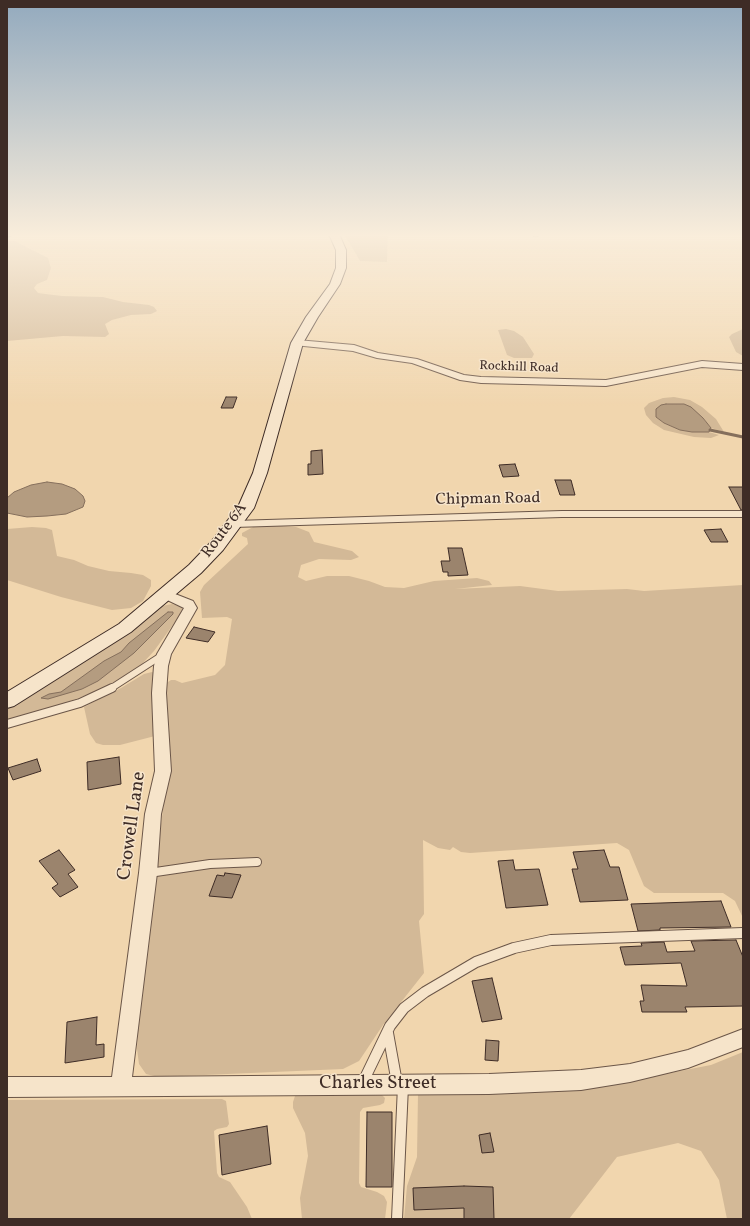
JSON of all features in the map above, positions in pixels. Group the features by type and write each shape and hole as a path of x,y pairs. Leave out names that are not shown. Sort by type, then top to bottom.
{"main road":[{"name":"Route 6A","path":"7,701 125,628 195,569 217,546 246,508 260,473 297,343 312,317 330,291"}],"street":[{"name":"Rockhill Road","path":"297,343 354,348 377,355 414,362 463,378 481,380 606,383 702,364 743,367"},
{"name":"Chipman Road","path":"234,524 554,514 743,514"},
{"name":"Crowell Lane","path":"121,1087 148,873 153,814 163,771 160,693 161,666 164,654 191,608 188,604 165,594"},
{"name":"Charles Street","path":"7,1088 489,1084 581,1080 630,1073 688,1059 743,1038"}],"lane":[{"path":"7,724 80,703 101,694 123,682 164,654"},
{"path":"148,873 210,864 257,862"},
{"path":"361,1085 390,1026 404,1008 425,992 476,962 514,948 551,940 743,933"},
{"path":"388,1032 400,1085 398,1219"}],"shaded area":[{"path":"7,291 37,291 38,293 62,296 103,297 123,302 149,305 154,307 157,311 151,314 131,315 112,320 105,324 109,334 105,337 63,336 7,341"},
{"path":"506,329 514,331 523,337 534,354 532,358 514,358 507,355 498,330"},
{"path":"743,329 743,356 736,352 729,337"},
{"path":"674,397 690,400 702,407 716,419 724,432 711,428 703,418 656,417 664,423 680,430 709,432 719,435 711,438 694,437 664,430 653,423 646,415 644,408 649,403 663,398"},
{"path":"684,404 691,407 711,428 709,432 680,430 664,423 656,417 656,409 661,405"},
{"path":"47,482 62,484 75,489 83,496 85,501 83,507 66,514 47,516 27,517 7,513 7,498 14,492 31,485"},
{"path":"268,525 296,527 309,532 314,542 352,551 359,557 351,560 319,559 301,565 298,577 306,581 327,576 349,576 385,587 404,588 434,581 477,578 489,581 492,585 455,589 520,586 558,591 627,589 644,591 743,585 743,918 735,901 723,893 654,893 644,886 629,850 617,843 470,853 461,852 453,847 450,850 438,848 423,840 424,914 419,921 424,973 383,1025 359,1061 343,1069 158,1077 146,1074 139,1064 137,1049 141,967 166,788 169,747 165,684 171,680 182,683 215,675 225,665 232,619 227,617 202,618 200,592 204,585 248,544 247,538 242,536 242,533 255,526"},
{"path":"32,527 52,530 57,556 109,571 143,575 151,580 151,586 143,601 131,608 112,610 61,597 7,580 7,529"},
{"path":"172,604 182,607 183,611 154,651 142,664 116,681 97,691 7,722 7,706 130,630 162,606"},
{"path":"168,612 173,612 173,614 134,653 98,681 82,689 48,699 41,698 49,694 61,692 104,661 121,652 129,643"},
{"path":"152,672 155,673 155,736 120,745 103,745 96,743 90,734 84,707 144,674"},
{"path":"743,1052 743,1219 727,1219 719,1180 701,1151 678,1143 617,1157 569,1219 404,1219 407,1186 417,1157 418,1094 586,1089 711,1065"},
{"path":"302,1094 382,1095 385,1098 384,1103 363,1108 360,1112 359,1183 361,1187 384,1196 387,1202 385,1219 302,1219 300,1198 308,1156 305,1133 293,1108 293,1102 295,1096"},
{"path":"222,1099 226,1101 229,1124 227,1127 214,1131 217,1173 219,1177 230,1182 247,1207 252,1219 7,1219 7,1100"}],"building":[{"path":"226,397 237,397 233,408 221,408"},
{"path":"322,450 323,474 308,475 308,464 311,464 311,451"},
{"path":"515,464 519,476 503,477 499,465"},
{"path":"555,480 571,480 575,495 560,495"},
{"path":"729,487 743,487 743,510 741,510"},
{"path":"721,529 728,542 711,542 704,530"},
{"path":"448,548 462,548 468,575 448,576 448,572 443,572 441,561 450,561"},
{"path":"194,627 215,632 208,642 186,638"},
{"path":"119,757 121,784 88,790 87,762"},
{"path":"37,759 41,771 13,780 8,768"},
{"path":"59,850 75,870 68,874 78,887 60,897 52,888 58,884 39,861"},
{"path":"604,850 610,867 619,867 628,900 580,902 572,869 578,869 573,852"},
{"path":"513,860 515,870 539,869 548,905 506,908 498,861"},
{"path":"225,873 241,875 232,898 209,896 217,875 224,876"},
{"path":"721,901 731,927 660,928 660,930 638,931 631,904"},
{"path":"736,940 743,957 743,1006 685,1007 687,1012 642,1012 640,1001 644,1001 641,985 687,986 681,963 625,965 620,947 642,946 641,943 664,942 667,952 695,951 691,941"},
{"path":"492,978 502,1019 482,1022 472,981"},
{"path":"97,1017 96,1045 104,1044 104,1057 65,1063 67,1022"},
{"path":"486,1040 499,1041 498,1061 485,1060"},
{"path":"367,1112 392,1112 392,1187 366,1187"},
{"path":"267,1126 271,1164 222,1175 219,1135"},
{"path":"490,1133 494,1152 482,1153 479,1135"},
{"path":"464,1186 493,1187 494,1219 464,1219 464,1208 414,1210 413,1188"}],"waterway":[{"path":"710,430 743,437"}]}
